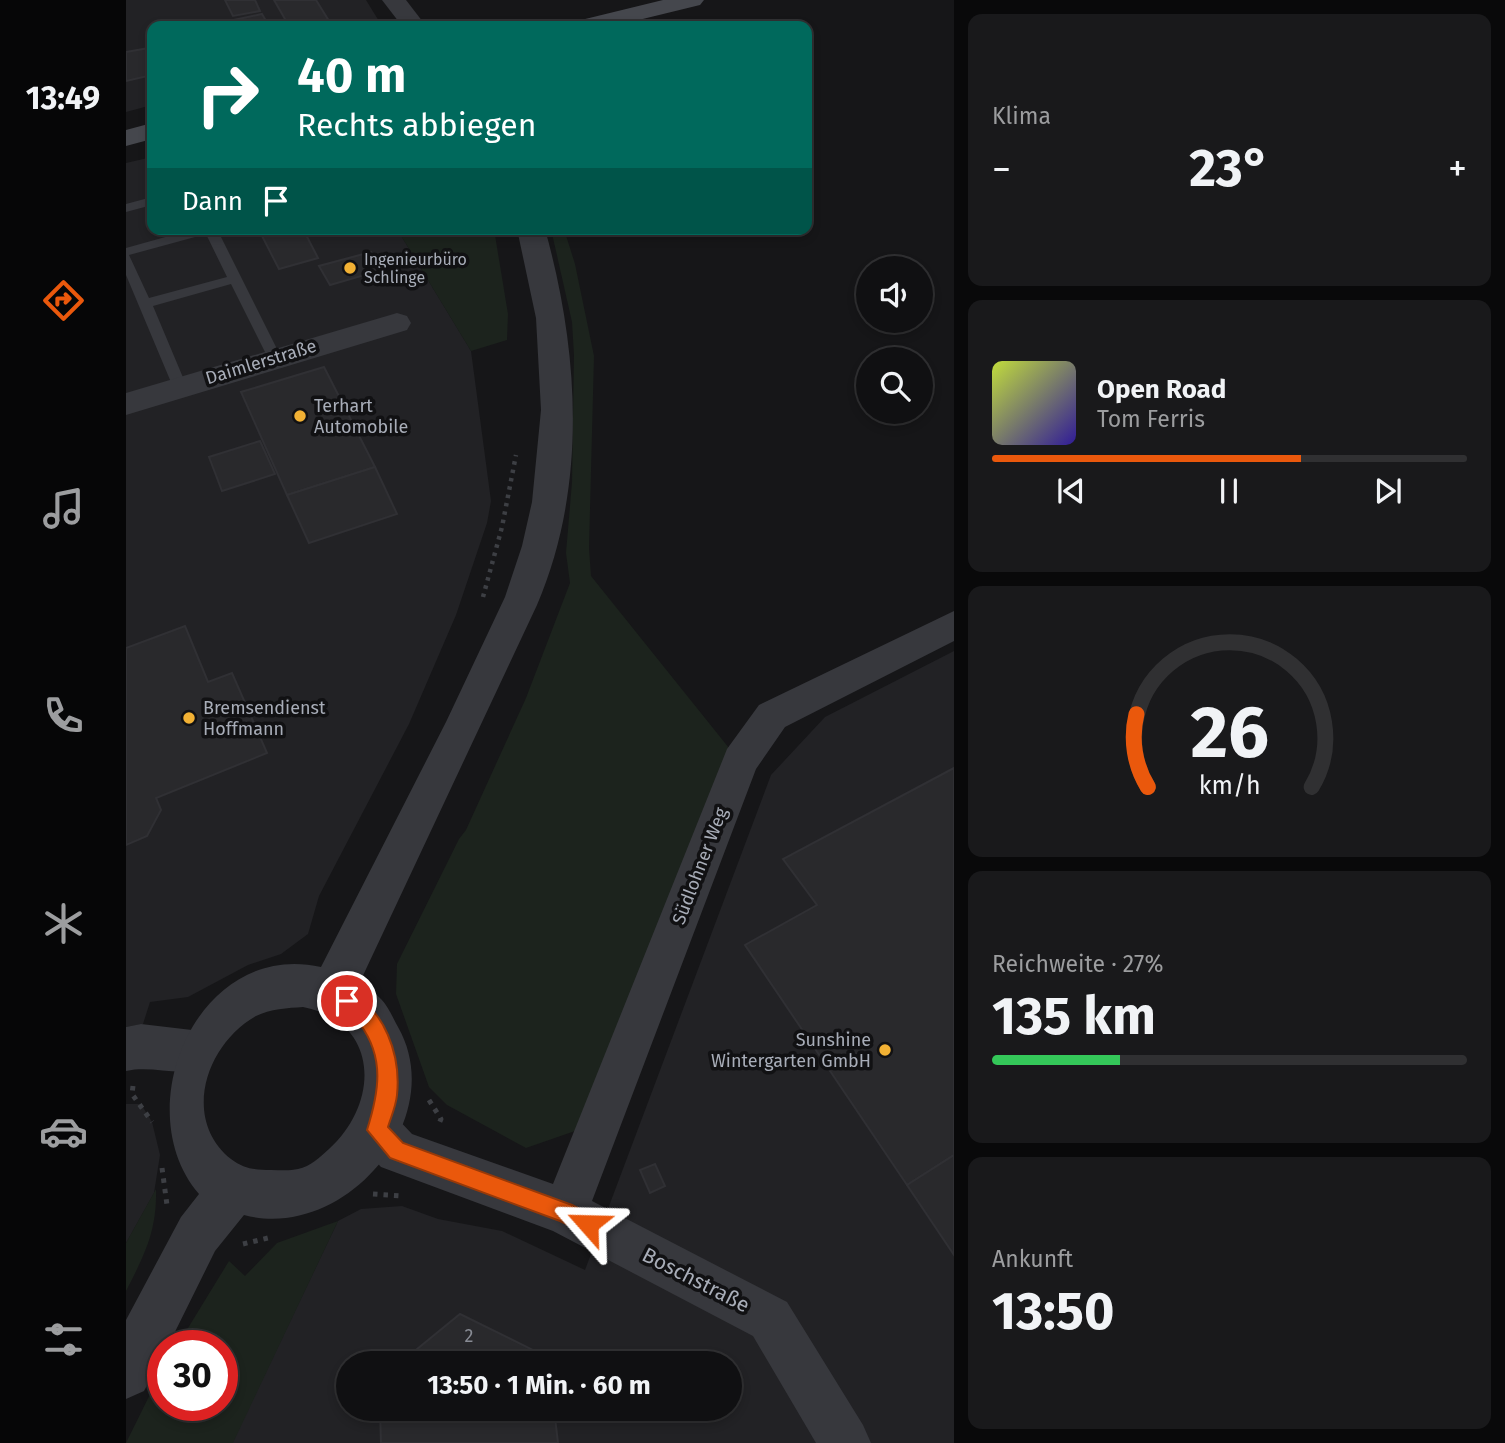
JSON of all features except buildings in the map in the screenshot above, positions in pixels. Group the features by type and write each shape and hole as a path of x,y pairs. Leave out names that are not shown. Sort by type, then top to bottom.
{"main road":[{"path":"606,21 692,0"},
{"path":"126,138 147,132"}],"street":[{"path":"394,0 410,21"},
{"path":"334,993 345,961 472,710 526,590 543,527 554,461 555,378 548,302 532,235"},
{"name":"Daimlerstraße","path":"126,404 274,357 397,323"},
{"name":"Südlohner Weg","path":"565,1212 740,761 772,716 954,625"},
{"path":"303,985 334,993 360,1009 378,1033 388,1063 387,1097 377,1130 352,1165 314,1190 273,1198 233,1190 201,1167 183,1132 180,1092 192,1052 212,1023 239,1001 271,988 303,985"},
{"path":"133,1047 192,1052"},
{"name":"Boschstraße","path":"377,1130 397,1151 565,1212 770,1319 845,1443"},
{"path":"126,1373 198,1234 233,1190"}],"lane":[{"path":"126,208 147,202"},
{"path":"126,252 188,235"},
{"path":"213,235 274,357"},
{"path":"126,259 180,387"},
{"path":"145,304 235,279"}],"path":[{"path":"480,604 502,527 516,450"},
{"path":"133,1047 132,1094 141,1104 155,1133"},
{"path":"365,1194 408,1196 421,1160 441,1119 422,1090"},
{"path":"160,1155 169,1216 198,1234 235,1245 278,1235"}],"shaded area":[{"path":"126,0 366,0 379,21 147,21 147,106 126,112"},
{"path":"147,158 147,235 401,235 471,351 491,501 487,523 456,615 409,724 319,896 308,934 281,954 248,965 188,997 150,1002 143,1024 126,1027 126,163"},
{"path":"401,235 495,235 508,314 507,340 471,351"},
{"path":"552,235 566,235 575,264 594,356 589,548 591,576 737,758 575,1131 526,1148 447,1105 429,1087 396,994 397,964 459,839 466,830 526,698 570,583 566,553 572,482 572,322"},
{"path":"954,651 954,1443 232,1443 338,1221 361,1209 402,1206 438,1219 502,1231 585,1270 771,775 825,717"},
{"path":"126,1104 141,1104 152,1122 160,1155 154,1193 126,1243"},
{"path":"156,1189 152,1230 126,1291 126,1243"},
{"path":"338,1221 233,1443 126,1443 147,1400 147,1421 238,1421 238,1330 187,1330 229,1261 245,1276 277,1243"}],"place":[{"name":"Ingenieurbüro Schlinge","path":"350,268"},
{"name":"Terhart Automobile","path":"300,416"},
{"name":"Bremsendienst Hoffmann","path":"189,718"},
{"name":"Sunshine Wintergarten GmbH","path":"885,1050"}],"route":[{"path":"347,1001 360,1009 378,1033 388,1063 387,1097 377,1130 397,1151 565,1212 588,1224"}]}
